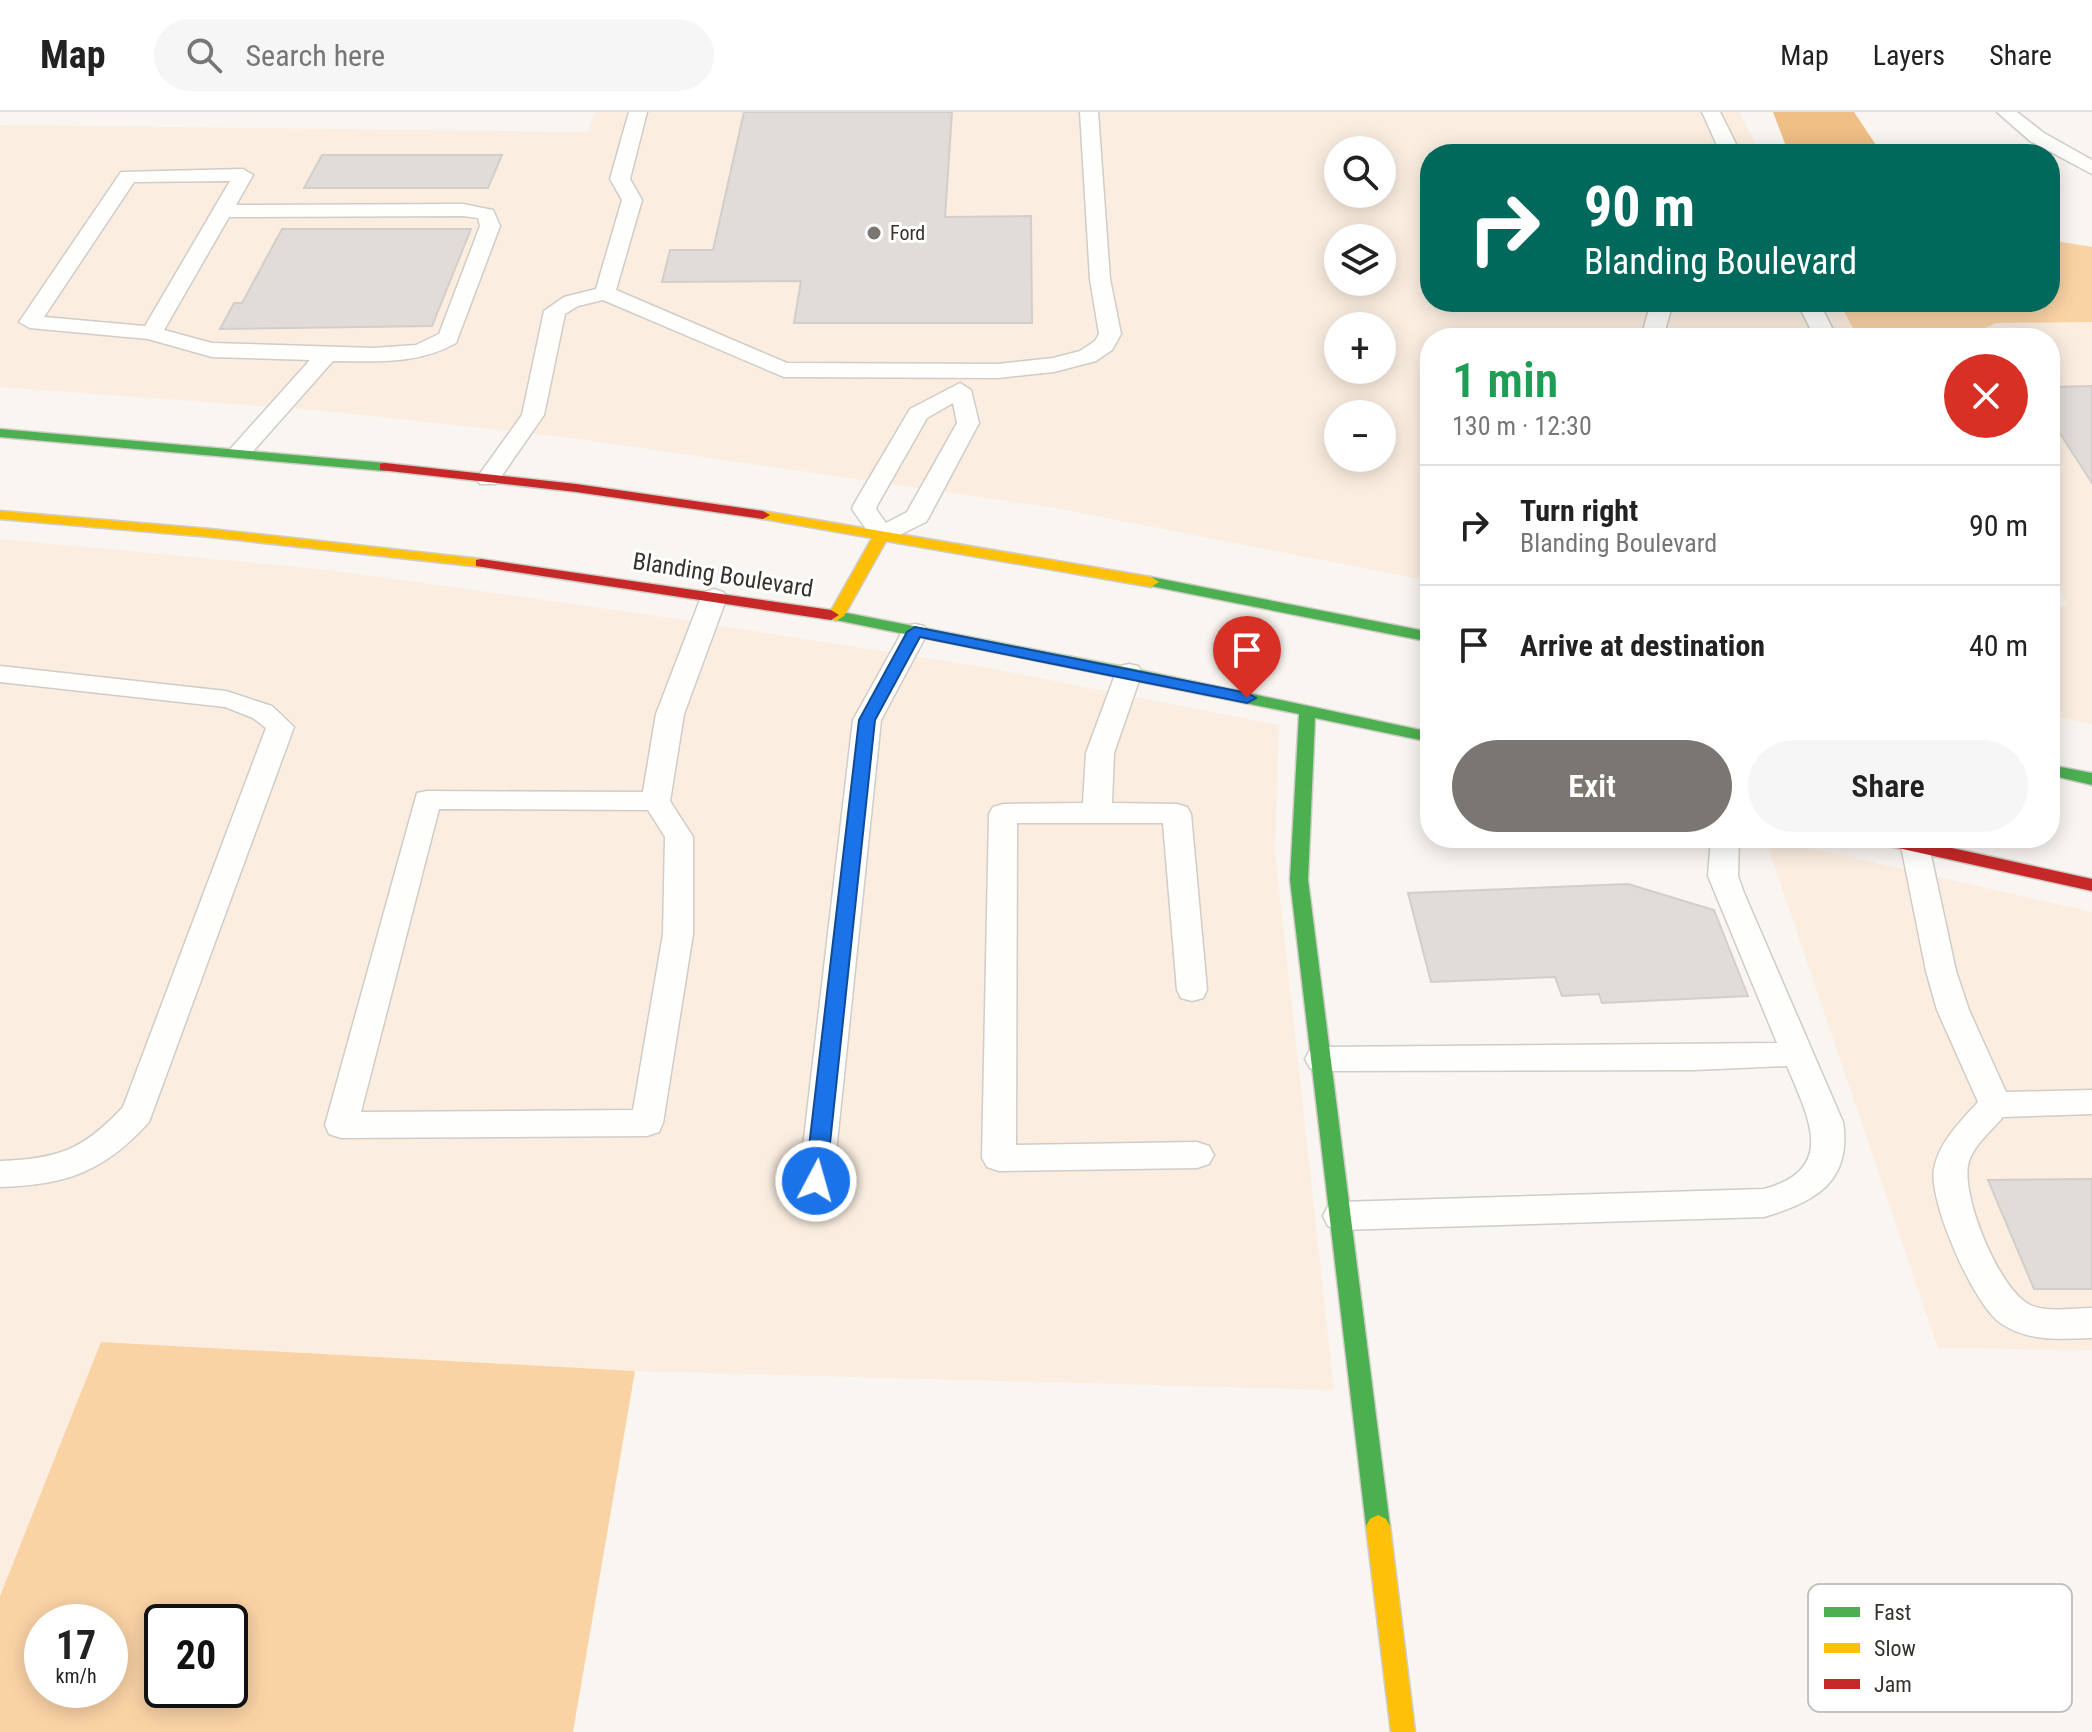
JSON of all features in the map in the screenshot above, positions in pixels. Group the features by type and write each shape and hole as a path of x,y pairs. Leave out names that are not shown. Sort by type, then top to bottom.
{"main road":[{"path":"0,433 240,452 657,499 1146,580 1420,635"},
{"name":"Blanding Boulevard","path":"0,515 317,543 714,597 836,616 1129,672 1420,735"},
{"path":"836,616 882,534"},
{"path":"1307,711 1299,880 1403,1732"},
{"path":"2060,772 2092,779"},
{"path":"1924,848 2092,885"}],"lane":[{"path":"605,293 632,200 620,179 638,112"},
{"path":"488,479 533,415 555,311 571,301 605,293 784,370 960,381 1088,356 1104,345 1110,334 1100,279 1089,112"},
{"path":"1711,112 1726,144"},
{"path":"2006,112 2049,144"},
{"path":"2060,150 2092,168"},
{"path":"152,333 243,175 128,176 30,322 152,333 212,350 327,354 424,350 448,338 490,226 486,214 463,210 223,211"},
{"path":"240,452 327,354"},
{"path":"960,381 969,418 955,447 917,517 911,523 882,534 867,516 866,504 918,414 960,381"},
{"path":"656,801 427,800 341,1125 647,1123 678,934 679,837 656,801 670,714 714,597"},
{"path":"816,1181 867,720 915,632"},
{"path":"1097,812 1100,753 1129,672"},
{"path":"0,674 226,699 255,707 273,718 280,727 137,1113 103,1149 74,1166 0,1174"},
{"path":"1192,990 1177,814 1003,814 999,1158 1197,1155"},
{"path":"1340,1216 1764,1203 1787,1197 1807,1185 1820,1172 1831,1151 1827,1122 1729,893 1723,876 1724,848"},
{"path":"1915,848 1941,971 1953,1010 1995,1105"},
{"path":"1321,1059 1694,1058 1799,1054"},
{"path":"2092,1102 1995,1105 1960,1145 1950,1161 1948,1173 1983,1272 1991,1289 2012,1314 2030,1321 2092,1323"}],"shaded area":[{"path":"595,112 1739,112 1756,144 1420,144 1420,312 1844,312 1853,328 1420,328 1420,579 1056,508 573,438 317,410 0,387 0,125 588,132"},
{"path":"1773,112 1854,112 1875,144 1785,144"},
{"path":"2060,242 2092,247 2092,322 1996,323 1986,328 1853,328 1844,312 2060,312"},
{"path":"2092,322 2092,724 2060,717 2060,606 2068,605 2060,590 2060,328 1986,328 1996,323"},
{"path":"0,539 329,570 651,615 983,667 1279,725 1275,852 1334,1390 635,1371 101,1343 0,1596"},
{"path":"1768,848 1809,848 2092,912 2092,1350 1938,1348"},
{"path":"101,1342 635,1371 573,1732 0,1732 0,1596"}],"building":[{"name":"Ford","path":"744,112 952,112 945,217 1031,216 1032,323 794,323 801,281 662,282 670,250 713,250"},
{"path":"322,155 502,155 488,188 304,188"},
{"path":"282,229 471,229 432,326 220,329 234,303 242,303"},
{"path":"2092,386 2092,483 2060,433 2060,387"},
{"path":"1628,884 1714,910 1748,996 1602,1003 1599,994 1562,996 1555,977 1431,982 1408,893"},
{"path":"2092,1179 2092,1289 2034,1289 1988,1180"}],"traffic: fast":[{"path":"0,433 385,467"},
{"path":"1151,582 1420,635"},
{"path":"831,615 1135,674 1420,735"},
{"path":"1307,711 1299,880 1378,1526"},
{"path":"2060,772 2092,779"}],"traffic: slow":[{"path":"0,515 210,533 481,563"},
{"path":"763,515 1151,582"},
{"path":"836,616 882,534"},
{"path":"1378,1526 1403,1732"}],"traffic: jam":[{"path":"385,467 576,488 763,515"},
{"path":"481,563 831,615"},
{"path":"1925,848 2092,885"}],"place":[{"name":"Ford","path":"874,233"}],"route":[{"path":"816,1181 867,720 915,632 1129,672 1247,698"}]}
